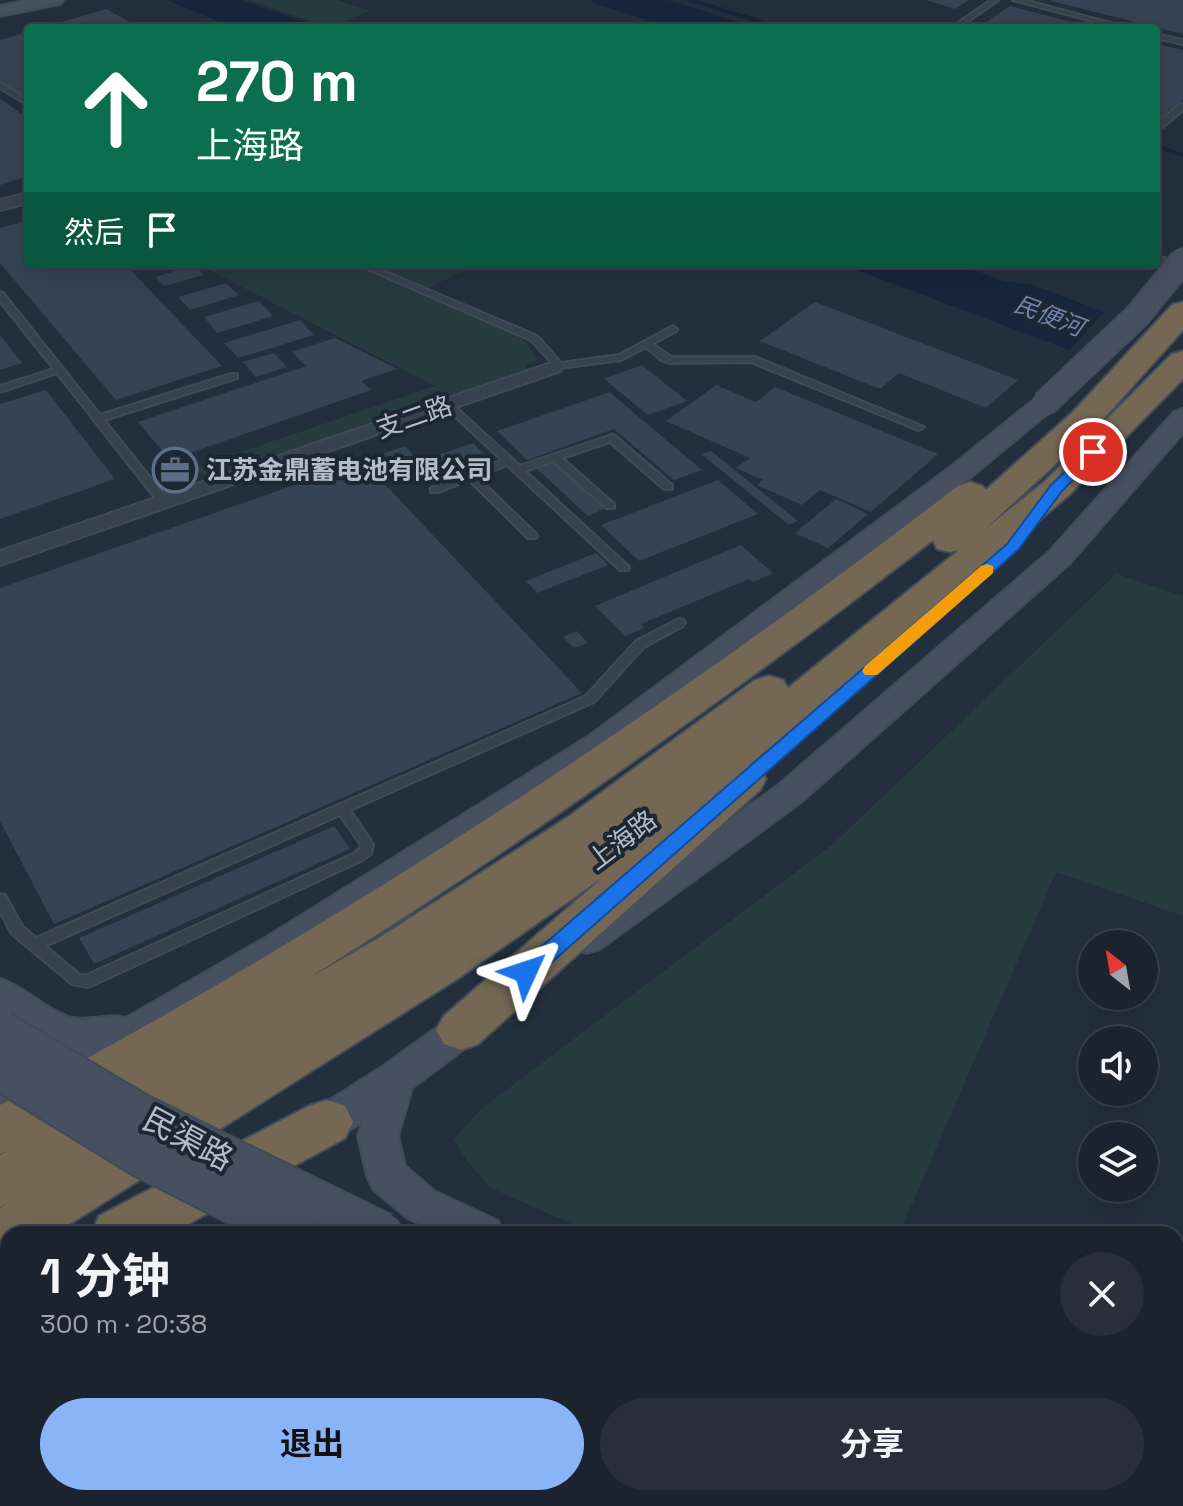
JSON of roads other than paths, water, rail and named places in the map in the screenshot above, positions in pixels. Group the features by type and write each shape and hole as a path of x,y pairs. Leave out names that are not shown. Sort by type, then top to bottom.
{"highway":[{"path":"0,1131 221,1009 557,795 820,607 1140,358 1183,311"},
{"name":"上海路","path":"19,1226 440,966 587,866 734,754 1057,488 1160,424 1183,361"},
{"name":"上海路","path":"0,1183 399,949 584,828 832,644 1067,412"},
{"path":"461,1030 1012,547 1057,488"},
{"path":"133,1226 327,1122"}],"main road":[{"path":"0,11 54,0"},
{"name":"上海路","path":"0,1101 183,1003 283,945 600,744 962,471 1067,412 1137,316 1183,260"},
{"name":"上海路","path":"181,1226 327,1122 396,1079 788,795 1060,557 1160,424"},
{"path":"0,994 39,1020 70,1035 96,1038 183,1003"},
{"name":"民渠路","path":"0,1032 47,1062 224,1160 366,1226"},
{"name":"民渠路","path":"0,1069 68,1115 174,1176 279,1226"},
{"path":"396,1079 378,1136 387,1176 420,1204 466,1226"}],"street":[{"path":"0,205 24,199"},
{"path":"1160,262 1183,271"},
{"name":"支二路","path":"0,558 554,367"}],"lane":[{"path":"960,24 995,0"},
{"path":"1016,0 1110,24"},
{"path":"1160,37 1183,42"},
{"path":"0,85 24,100"},
{"path":"1160,125 1183,106"},
{"path":"369,268 534,338 557,363 554,367"},
{"path":"0,295 164,502"},
{"path":"554,367 621,357 673,329"},
{"path":"646,343 671,360 738,357 761,361 919,427"},
{"path":"0,389 59,370"},
{"path":"99,419 234,376"},
{"path":"448,405 624,568"},
{"path":"518,470 612,438 668,487"},
{"path":"554,457 610,506"},
{"path":"435,490 509,461"},
{"path":"470,476 532,536"},
{"path":"34,945 590,699 640,644 679,623"},
{"path":"0,899 17,930 77,980 88,981 358,857 366,851 367,844 342,809"}],"water":[{"path":"166,0 241,0 311,24 225,24"},
{"path":"668,0 746,24 659,24 591,2"},
{"name":"民便河","path":"852,268 969,268 1003,281 1032,285 1183,341 1183,393"}],"waterway":[{"path":"691,0 767,24"},
{"path":"1160,147 1183,155"}],"place":[{"name":"江苏金鼎蓄电池有限公司","path":"175,470"}]}
